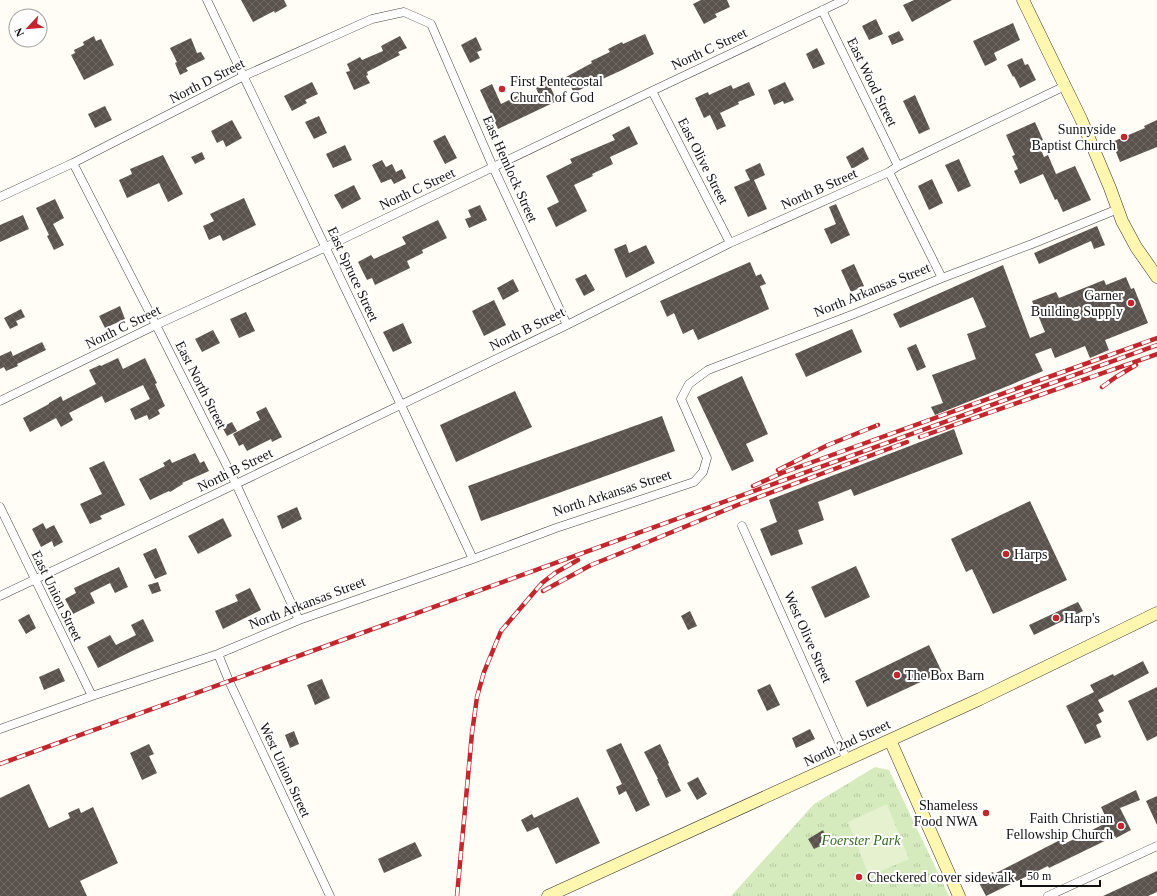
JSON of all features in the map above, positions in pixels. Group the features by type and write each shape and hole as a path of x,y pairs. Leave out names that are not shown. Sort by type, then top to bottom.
{"main road":[{"path":"1023,0 1081,119 1122,221 1136,247 1156,275"},
{"name":"North 2nd Street","path":"548,896 980,699 1156,616"},
{"path":"890,740 958,896"}],"street":[{"name":"East Spruce Street","path":"207,0 326,247 473,559"},
{"name":"North C Street","path":"0,401 156,325 326,247 844,0"},
{"name":"East Wood Street","path":"822,10 898,166"},
{"name":"North D Street","path":"0,197 73,164 244,76 372,19 404,12 431,24"},
{"name":"East Hemlock Street","path":"431,24 493,167 567,324"},
{"name":"North B Street","path":"0,596 401,405 730,243 888,172 1065,86"},
{"name":"East Olive Street","path":"652,91 730,243"},
{"name":"East North Street","path":"73,164 236,484 299,620"},
{"path":"888,172 942,278"},
{"name":"North Arkansas Street","path":"0,729 92,696 218,654 299,620 473,559 556,528 694,482 703,472 707,458 681,399 689,384 708,370 1032,244 1118,208"},
{"name":"East Union Street","path":"0,507 92,696"},
{"name":"West Olive Street","path":"742,526 847,760"},
{"name":"West Union Street","path":"218,654 229,681 330,896"},
{"path":"1048,896 1157,846"}],"green space":[{"name":"Foerster Park","path":"875,767 889,770 949,896 731,896 814,804"},
{"path":"887,804 909,859 869,876 848,822"}],"building":[{"path":"241,0 284,0 287,6 275,13 274,11 253,22"},
{"path":"701,0 727,0 730,7 715,14 717,17 704,24 693,4"},
{"path":"914,0 952,0 912,22 903,5"},
{"path":"876,19 883,34 869,40 862,26"},
{"path":"1013,23 1020,40 994,53 997,60 985,66 973,41"},
{"path":"899,31 904,40 892,45 888,36"},
{"path":"645,34 654,54 574,93 566,77 592,63 591,61 610,52 608,49 622,42 623,44"},
{"path":"94,36 96,41 101,39 114,65 84,80 71,55 75,53 74,50 84,45 83,42"},
{"path":"400,36 407,48 398,52 400,55 367,72 368,75 366,76 370,83 354,90 346,72 350,71 347,64 360,57 362,60 383,51 381,46"},
{"path":"476,37 482,50 477,52 480,58 470,63 461,45"},
{"path":"191,38 197,53 201,52 205,59 186,68 188,71 180,75 175,63 177,62 170,48"},
{"path":"817,48 825,64 813,69 806,54"},
{"path":"1022,58 1025,65 1028,64 1036,80 1020,88 1007,65"},
{"path":"312,82 318,94 305,100 307,103 292,111 284,96"},
{"path":"548,82 557,101 498,129 480,90 492,84 501,104 519,95 522,102 539,95 536,88"},
{"path":"749,82 755,95 738,102 739,104 720,113 726,126 717,130 710,115 704,118 695,98 708,92 709,95 731,85 733,89"},
{"path":"785,82 794,100 784,104 783,101 774,105 768,90"},
{"path":"915,95 930,129 919,134 903,101"},
{"path":"105,106 112,120 95,128 88,114"},
{"path":"319,116 327,133 314,139 305,122"},
{"path":"232,120 242,138 226,147 223,140 217,143 211,131"},
{"path":"1157,120 1157,147 1120,162 1112,142 1145,128 1144,126"},
{"path":"1035,122 1043,140 1038,142 1044,157 1048,155 1056,174 1075,166 1091,200 1063,212 1057,199 1055,200 1043,174 1020,184 1014,171 1018,169 1012,156 1015,155 1006,135"},
{"path":"629,126 638,144 610,157 613,164 574,185 587,211 556,227 547,208 559,202 546,176 572,163 570,159 615,140 612,135"},
{"path":"445,135 457,158 445,164 433,141"},
{"path":"345,145 352,160 333,168 326,154"},
{"path":"863,147 869,159 852,169 846,157"},
{"path":"202,152 205,159 195,164 191,157"},
{"path":"163,155 183,194 168,202 159,183 127,198 119,180 132,174 130,169"},
{"path":"959,159 971,186 958,192 945,165"},
{"path":"382,160 386,167 392,164 396,172 402,169 406,178 394,184 391,179 381,183 372,165"},
{"path":"760,163 765,175 754,180 767,209 748,217 734,187 750,180 745,170"},
{"path":"932,179 943,203 929,210 918,186"},
{"path":"354,185 361,199 342,209 334,195"},
{"path":"244,198 256,225 223,241 220,235 209,240 203,226 214,221 210,214"},
{"path":"55,199 64,218 53,224 64,245 54,250 47,236 49,235 36,208"},
{"path":"836,204 850,235 831,244 824,229 836,224 829,207"},
{"path":"480,205 487,220 469,228 465,219 471,217 468,210"},
{"path":"23,215 29,229 0,242 0,225"},
{"path":"438,220 447,238 422,250 423,253 407,261 410,268 375,285 372,278 367,280 358,262 371,255 374,259 406,244 402,237"},
{"path":"1097,226 1105,245 1094,249 1091,241 1039,264 1034,253"},
{"path":"626,244 629,253 646,245 655,263 626,278 614,249"},
{"path":"750,262 756,276 761,274 766,284 760,286 769,309 698,340 693,329 683,334 674,313 667,317 660,301"},
{"path":"854,264 864,286 851,292 841,270"},
{"path":"1003,265 1030,338 1045,332 1032,301 1056,292 1059,298 1104,280 1106,285 1126,277 1131,289 1134,288 1148,323 1105,340 1109,350 1090,358 1085,346 1055,358 1051,348 1035,354 1043,371 935,415 931,407 943,403 932,375 976,359 967,334 986,327 973,297 900,328 893,314"},
{"path":"586,274 595,290 584,296 575,279"},
{"path":"513,279 519,291 503,300 497,288"},
{"path":"494,300 506,325 484,336 472,311"},
{"path":"120,306 125,319 105,328 99,316"},
{"path":"21,309 25,317 16,321 18,325 10,329 4,318"},
{"path":"246,312 255,331 239,338 230,319"},
{"path":"403,323 412,343 393,352 383,332"},
{"path":"852,329 862,352 806,377 795,354"},
{"path":"213,330 220,343 202,352 195,339"},
{"path":"42,342 46,350 6,371 4,367 0,369 0,356 11,351 13,356"},
{"path":"916,344 926,367 917,371 907,348"},
{"path":"118,358 123,369 145,358 157,383 155,384 165,406 158,410 160,414 149,420 147,415 135,420 130,409 150,399 143,385 105,403 102,396 69,413 73,420 61,427 56,418 30,432 23,418 61,396 63,401 96,384 89,370"},
{"path":"742,376 768,434 746,444 754,461 732,471 697,397"},
{"path":"515,391 532,427 456,462 440,425"},
{"path":"266,407 282,437 272,442 271,439 247,451 243,444 239,446 233,434 260,420 256,412"},
{"path":"662,416 675,451 481,521 468,486"},
{"path":"232,422 237,431 227,436 222,427"},
{"path":"954,429 963,454 854,496 851,489 818,502 824,520 798,530 803,544 771,556 760,529 777,522 769,500"},
{"path":"195,453 200,463 204,461 209,471 182,483 183,484 170,492 169,491 150,500 139,479 165,466 163,463 170,459 172,463"},
{"path":"104,461 125,505 100,516 102,519 90,524 80,504 102,494 89,468"},
{"name":"Harps","path":"1030,501 1067,580 993,614 972,569 966,572 951,539"},
{"path":"297,507 302,519 282,529 277,516"},
{"path":"223,518 232,536 198,554 188,536"},
{"path":"43,523 46,529 54,525 63,542 54,547 52,541 41,547 32,529"},
{"path":"156,548 167,574 155,579 143,554"},
{"path":"856,566 870,597 825,618 811,587"},
{"path":"119,567 128,587 115,593 110,583 90,593 95,603 73,614 65,599 76,593 74,588"},
{"path":"158,582 161,591 152,594 148,585"},
{"path":"250,588 261,610 223,629 215,611 238,601 235,595"},
{"name":"Harp's","path":"1078,602 1083,611 1034,635 1029,625"},
{"path":"690,611 697,626 688,630 681,616"},
{"path":"29,614 36,628 26,634 18,620"},
{"path":"143,619 154,641 98,668 87,647 110,635 116,645 136,635 131,625"},
{"path":"929,645 942,672 867,707 855,681"},
{"path":"1143,661 1149,673 1098,700 1104,711 1098,714 1102,722 1096,725 1101,737 1085,744 1066,706 1094,692 1090,685 1113,674 1114,676"},
{"path":"59,668 65,681 44,690 39,677"},
{"path":"322,679 330,698 315,705 307,685"},
{"path":"770,684 780,705 767,711 757,690"},
{"path":"1157,687 1157,736 1147,741 1128,701"},
{"path":"810,729 815,739 796,748 792,738"},
{"path":"294,731 299,744 290,748 285,735"},
{"path":"621,743 650,805 636,812 626,791 619,795 616,787 622,784 606,750"},
{"path":"149,744 154,754 149,756 157,773 142,780 130,753"},
{"path":"660,744 681,791 666,798 644,752"},
{"path":"698,777 707,794 697,800 687,783"},
{"path":"29,784 49,828 70,818 68,813 79,808 81,813 93,807 118,863 80,881 87,896 0,896 0,798"},
{"path":"1136,790 1140,800 1120,808 1131,830 1116,838 1115,836 1049,868 1048,866 986,896 977,879 993,872 994,874 1060,840 1062,845 1108,822 1101,807"},
{"path":"1157,796 1157,825 1146,801"},
{"path":"578,797 600,843 556,864 538,827 527,832 521,820 532,814 534,818"},
{"path":"823,830 829,842 814,849 808,839"},
{"path":"415,842 422,856 384,873 378,859"},
{"path":"1157,871 1157,892 1148,896 1103,896"}],"railway":[{"path":"753,486 782,473 1157,338"},
{"path":"0,764 1157,345"},
{"path":"920,437 1157,354"},
{"path":"1102,387 1136,365"},
{"path":"778,470 828,445 878,425"},
{"path":"543,591 591,565 740,504 907,442"},
{"path":"457,896 472,733 477,697 484,672 501,631 542,583 555,573 578,560"}],"place":[{"name":"First Pentecostal Church of God","path":"502,89"},
{"name":"Sunnyside Baptist Church","path":"1124,137"},
{"name":"Garner Building Supply","path":"1131,303"},
{"name":"Harps","path":"1006,554"},
{"name":"Harp's","path":"1056,618"},
{"name":"The Box Barn","path":"897,675"},
{"name":"Shameless Food NWA","path":"986,813"},
{"name":"Faith Christian Fellowship Church","path":"1121,826"},
{"name":"Checkered cover sidewalk","path":"859,877"}]}
